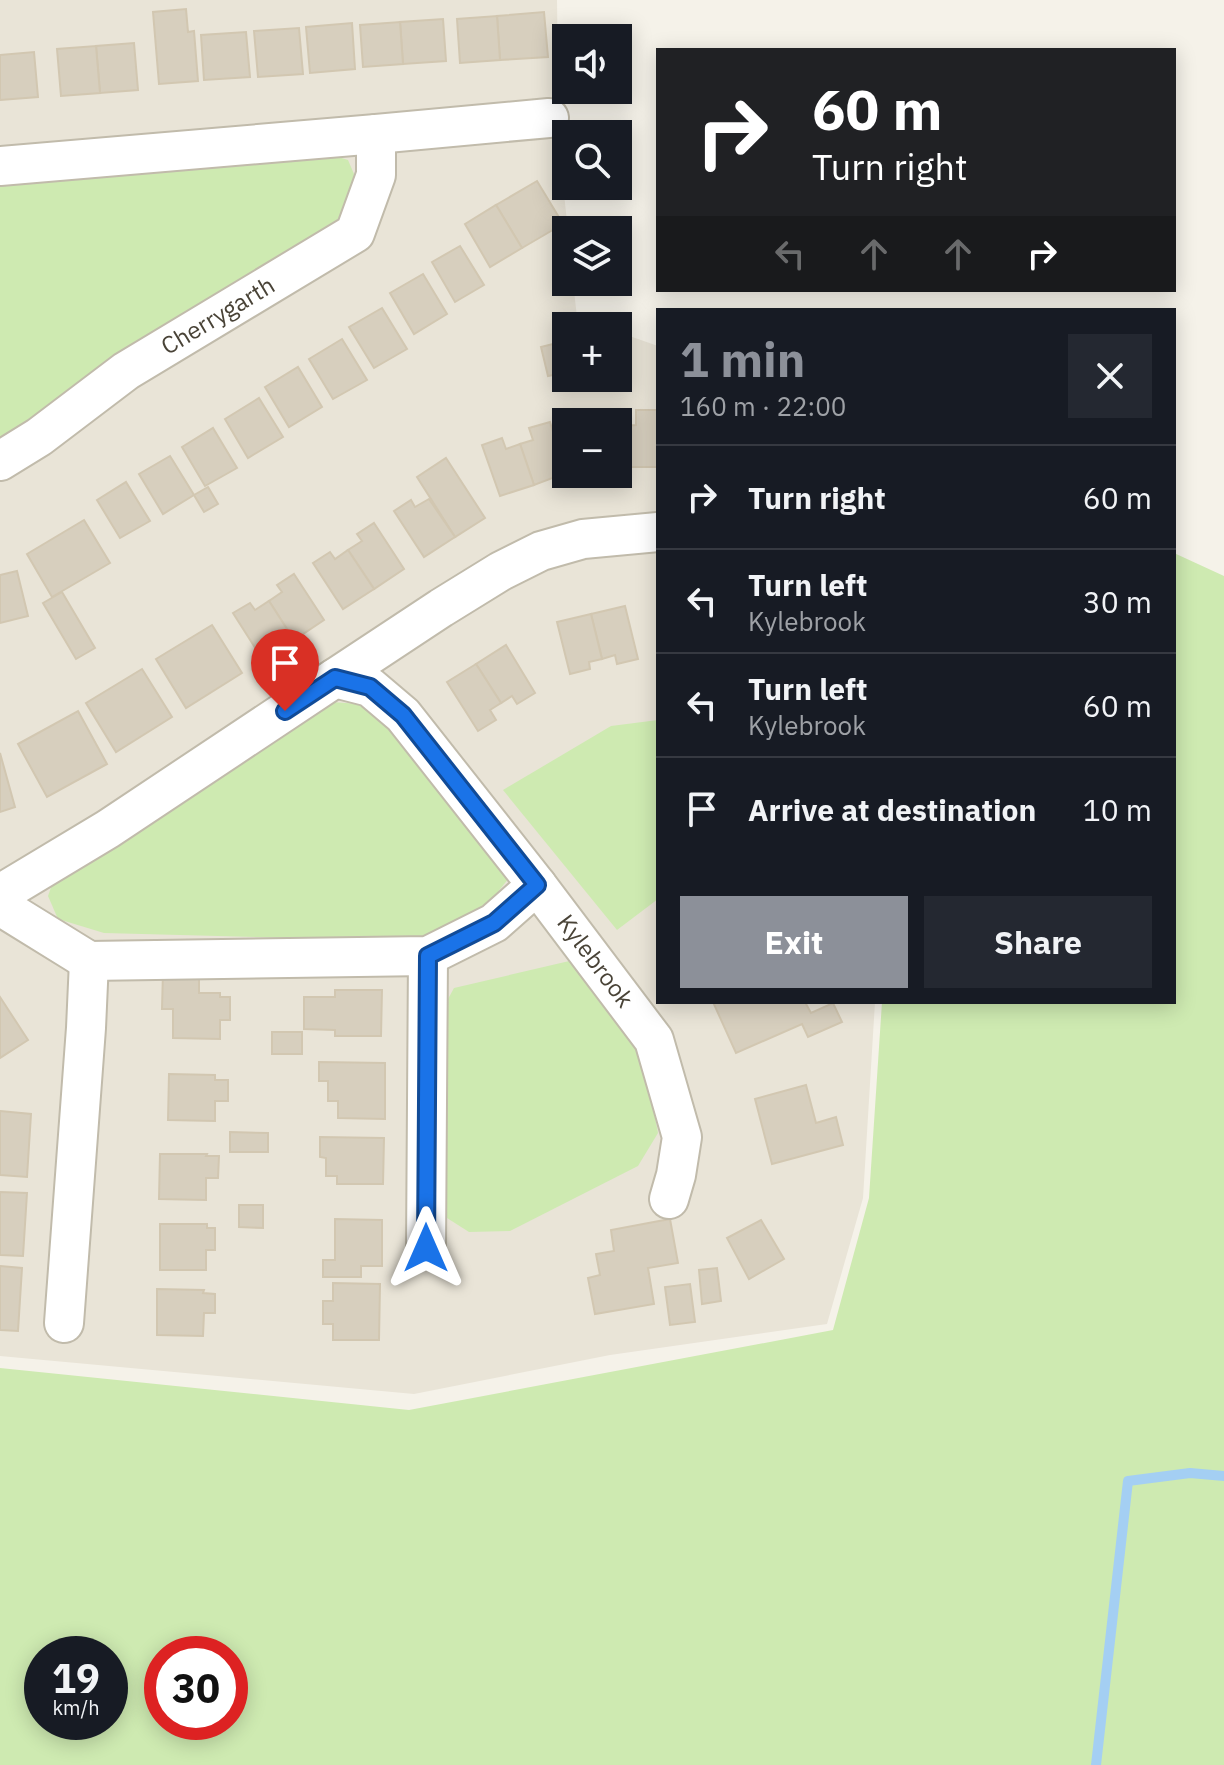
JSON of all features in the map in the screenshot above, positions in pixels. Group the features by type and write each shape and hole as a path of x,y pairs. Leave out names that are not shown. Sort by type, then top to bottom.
{"street":[{"path":"0,166 549,118"},
{"name":"Cherrygarth","path":"0,461 39,437 126,371 355,233 376,175 376,134"},
{"path":"0,894 108,829 501,571 541,551 583,539 656,532"},
{"name":"Kylebrook","path":"335,678 370,687 403,715 654,1040 682,1137 669,1199"},
{"path":"0,906 89,961 428,956 494,923 537,885"},
{"path":"426,1248 428,956"},
{"path":"64,1323 89,961"}],"shaded area":[{"path":"0,0 557,0 557,24 552,24 552,104 558,104 559,120 552,120 552,200 565,200 566,216 552,216 552,296 575,296 576,312 552,312 552,392 632,392 632,337 656,345 656,1004 875,1004 863,1198 827,1324 610,1355 414,1394 0,1356"}],"green space":[{"path":"326,153 348,160 354,174 352,193 342,216 0,438 0,181"},
{"path":"1176,554 1224,576 1224,1765 0,1765 0,1368 409,1410 833,1330 869,1198 882,1004 1176,1004"},
{"path":"331,702 361,704 428,764 513,873 493,898 440,936 399,941 104,933 58,919 48,896 54,879"},
{"path":"656,720 656,901 617,930 503,790 611,726"},
{"path":"578,959 641,1044 658,1133 638,1166 510,1231 469,1232 447,1218 441,1181 448,999 454,988"}],"building":[{"path":"186,9 188,32 194,31 198,81 159,84 153,12"},
{"path":"544,12 548,57 500,60 497,16"},
{"path":"497,16 500,60 460,63 457,19"},
{"path":"443,19 446,61 403,64 400,22"},
{"path":"400,22 403,64 363,67 360,25"},
{"path":"352,23 355,69 310,73 306,27"},
{"path":"299,28 303,74 258,77 254,31"},
{"path":"246,32 250,77 204,80 201,35"},
{"path":"134,43 138,90 100,93 96,46"},
{"path":"96,46 100,93 61,96 57,49"},
{"path":"34,52 38,97 0,100 0,55"},
{"path":"537,181 558,216 552,216 552,230 522,248 496,205"},
{"path":"496,205 522,248 490,267 465,224"},
{"path":"460,246 484,285 455,302 432,262"},
{"path":"423,274 447,314 414,334 390,293"},
{"path":"382,308 407,349 374,368 349,327"},
{"path":"342,339 367,380 333,399 309,359"},
{"path":"552,344 552,375 548,376 541,347"},
{"path":"298,367 322,407 289,427 265,387"},
{"path":"259,398 283,437 248,458 225,419"},
{"path":"636,410 656,410 656,467 632,467 632,425 636,425"},
{"path":"550,422 552,428 552,478 534,485 520,444 533,440 529,428"},
{"path":"213,428 237,468 205,486 182,447"},
{"path":"502,438 506,449 520,444 534,485 500,496 482,445"},
{"path":"170,456 194,495 163,514 139,474"},
{"path":"446,458 485,518 455,537 417,477"},
{"path":"126,482 150,521 120,538 97,500"},
{"path":"208,487 218,504 204,512 194,495"},
{"path":"429,499 455,537 424,557 394,511 411,500 415,507"},
{"path":"84,520 110,563 52,597 27,554"},
{"path":"374,523 404,569 374,589 348,550 362,541 357,534"},
{"path":"348,550 374,589 343,609 313,563 330,552 335,559"},
{"path":"17,571 28,616 0,623 0,575"},
{"path":"294,574 324,620 294,640 269,601 282,592 277,585"},
{"path":"62,592 95,648 76,659 43,603"},
{"path":"269,601 294,640 263,660 233,613 250,603 255,610"},
{"path":"625,606 638,659 617,664 615,655 602,659 591,614"},
{"path":"591,614 602,659 589,662 590,669 570,674 557,622"},
{"path":"212,625 242,673 186,708 156,659"},
{"path":"506,645 535,693 517,704 512,696 501,703 476,664"},
{"path":"476,664 501,703 490,710 496,720 478,731 447,682"},
{"path":"142,669 172,717 116,752 86,703"},
{"path":"78,711 107,764 47,797 18,744"},
{"path":"0,753 15,807 0,812"},
{"path":"163,972 199,972 199,993 220,993 220,997 230,997 230,1020 220,1020 220,1039 173,1038 173,1009 162,1009"},
{"path":"335,990 382,990 381,1036 335,1036 335,1030 304,1029 304,997 335,997"},
{"path":"0,997 28,1040 0,1058"},
{"path":"714,1004 806,1004 811,1013 833,1004 842,1022 808,1037 802,1024 736,1053"},
{"path":"272,1032 302,1032 302,1054 272,1054"},
{"path":"319,1062 385,1063 385,1119 338,1118 338,1101 328,1101 328,1081 319,1081"},
{"path":"169,1074 215,1075 215,1080 228,1080 228,1101 215,1101 215,1121 168,1120"},
{"path":"806,1085 816,1123 836,1117 843,1145 772,1164 755,1099"},
{"path":"0,1111 31,1114 27,1177 0,1175"},
{"path":"230,1132 268,1133 268,1152 230,1152"},
{"path":"320,1137 384,1138 383,1184 337,1184 337,1176 326,1176 326,1158 320,1157"},
{"path":"160,1154 219,1156 218,1178 206,1178 206,1200 159,1199"},
{"path":"0,1192 27,1193 23,1256 0,1255"},
{"path":"239,1205 263,1205 263,1228 239,1227"},
{"path":"335,1219 382,1220 382,1266 361,1266 361,1277 323,1277 323,1260 335,1260"},
{"path":"670,1219 678,1263 648,1268 654,1304 595,1314 588,1278 600,1275 596,1254 614,1251 611,1230"},
{"path":"761,1220 784,1259 749,1279 727,1238"},
{"path":"160,1224 207,1224 207,1228 215,1228 215,1250 206,1250 206,1270 160,1270"},
{"path":"0,1266 22,1268 18,1331 0,1330"},
{"path":"717,1268 721,1301 702,1304 699,1270"},
{"path":"333,1283 380,1284 379,1340 333,1340 333,1324 323,1324 323,1301 333,1301"},
{"path":"690,1284 695,1322 670,1325 665,1287"},
{"path":"157,1289 204,1290 203,1293 215,1294 215,1313 204,1313 203,1336 157,1335"}],"waterway":[{"path":"1096,1765 1128,1481 1190,1473 1224,1476"}],"route":[{"path":"285,711 335,678 370,687 403,715 537,885 494,923 428,956 426,1248"}]}
